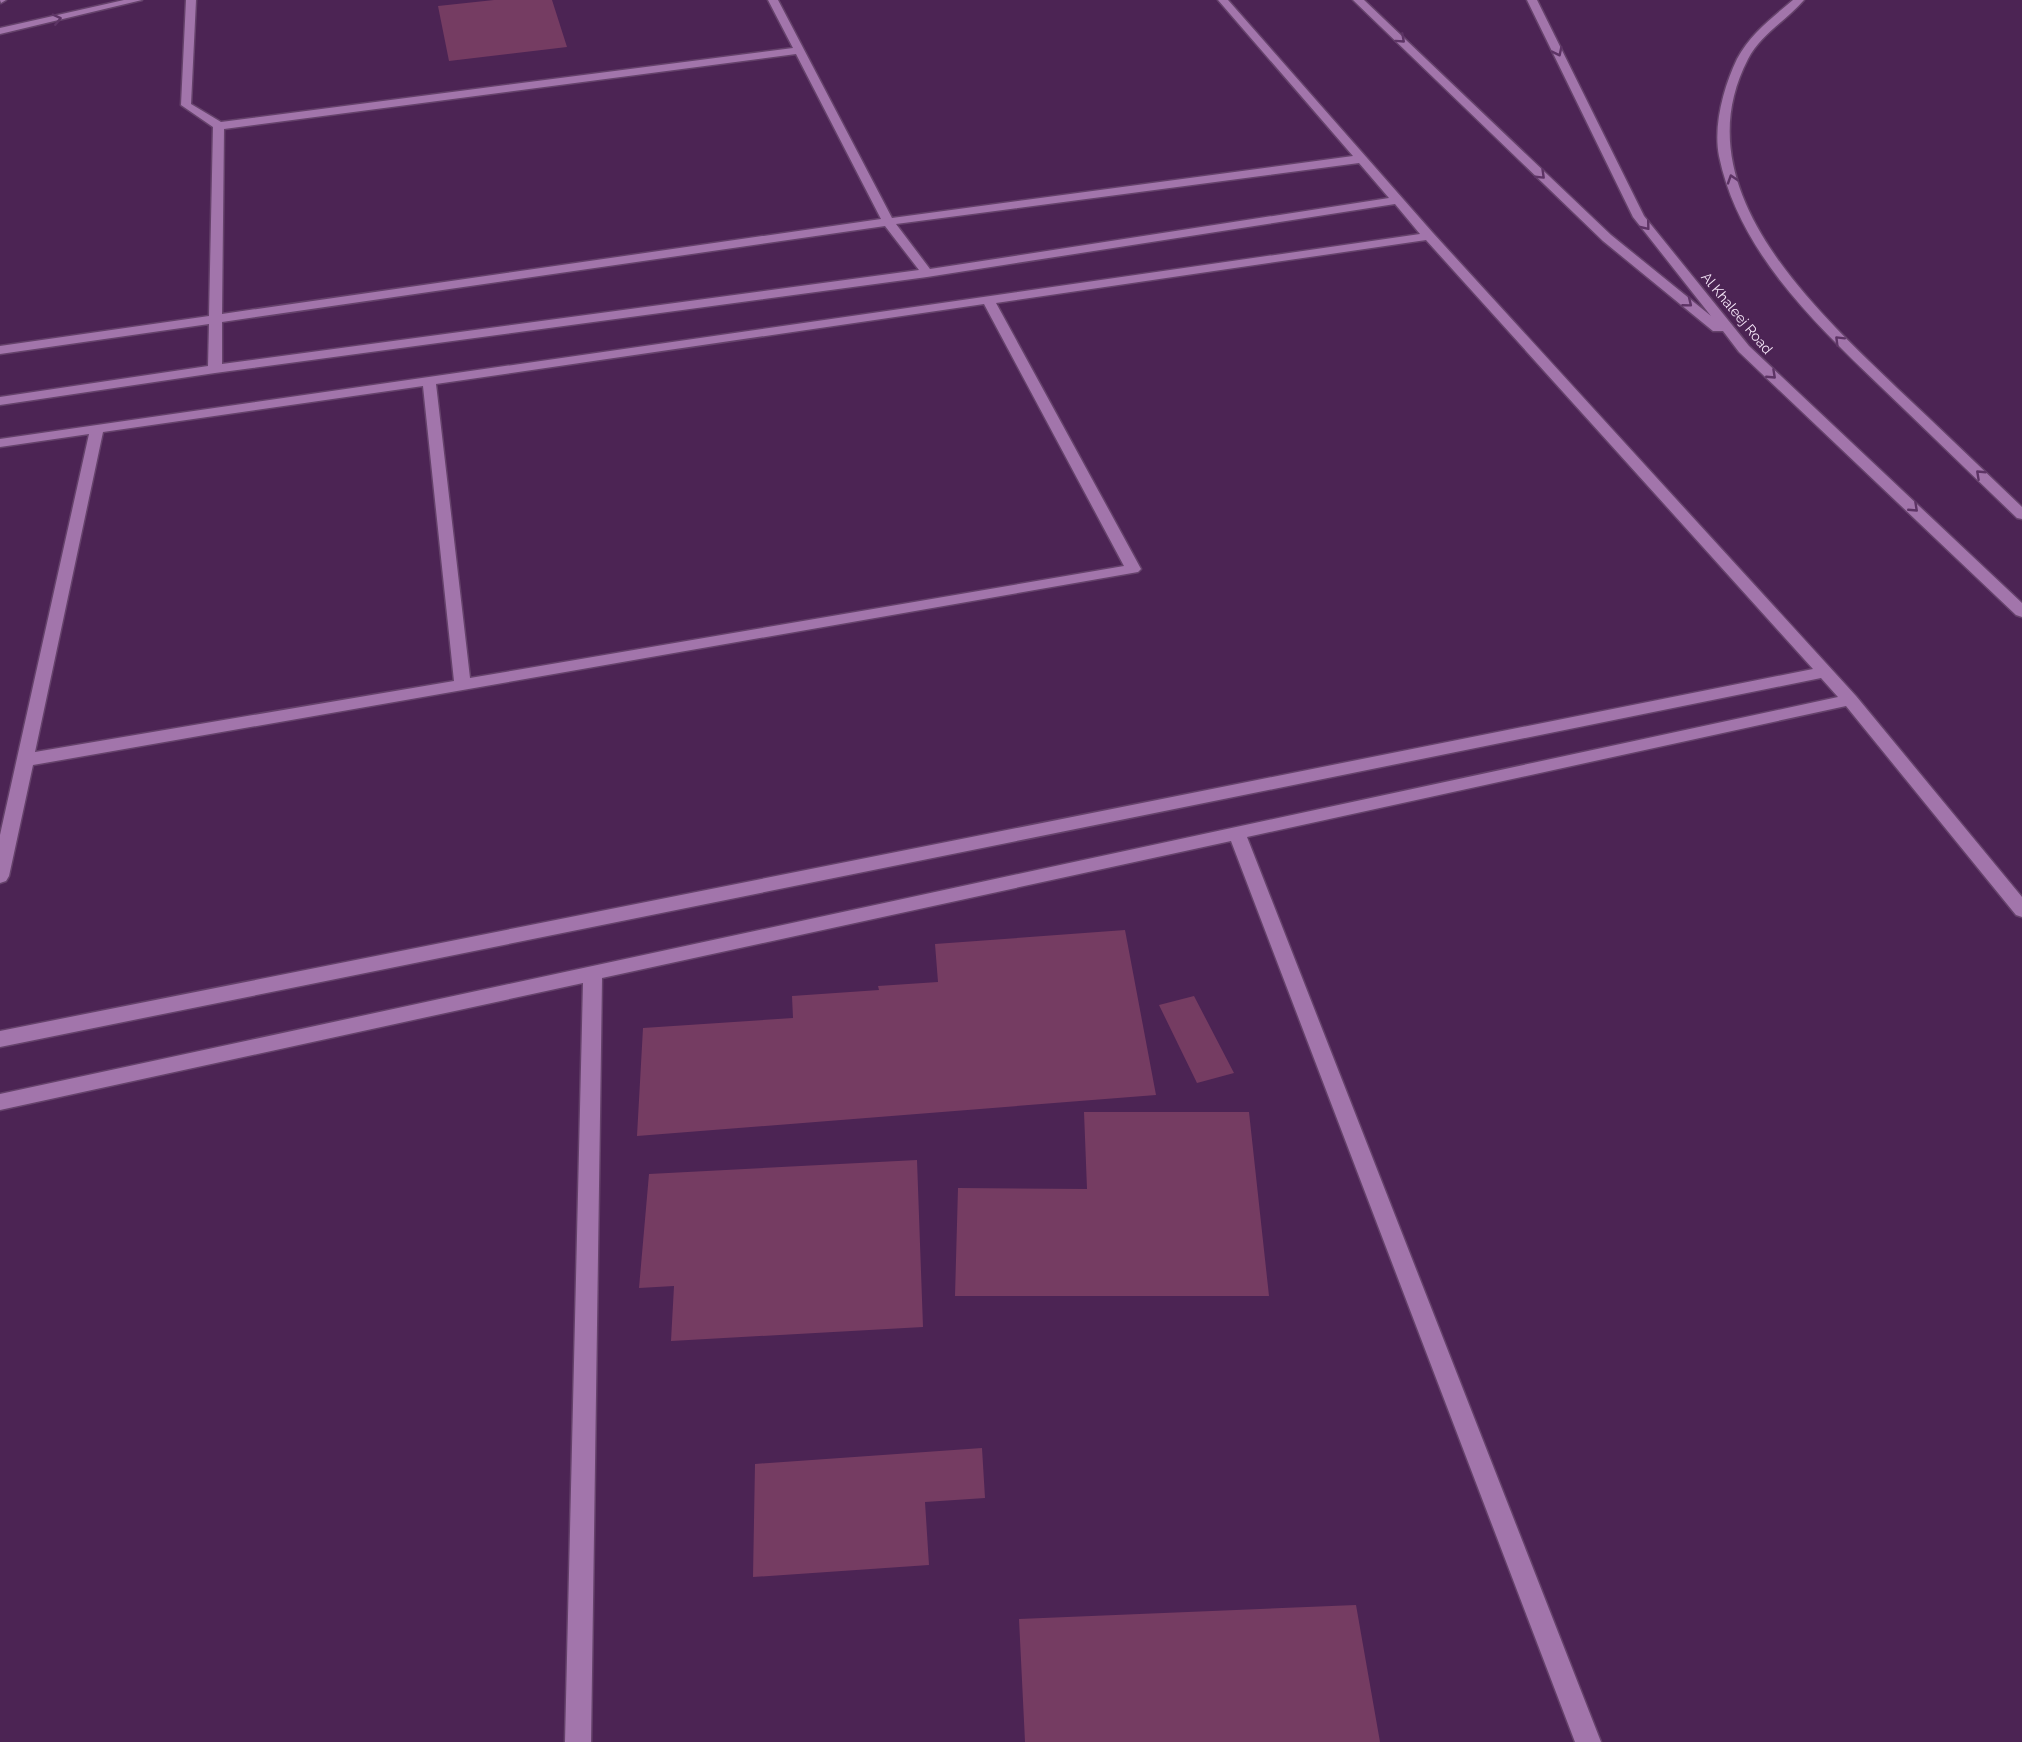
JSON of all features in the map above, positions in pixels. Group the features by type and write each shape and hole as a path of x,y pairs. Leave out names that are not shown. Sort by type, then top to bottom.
{"street":[{"path":"0,31 137,0"},
{"path":"192,0 186,105 219,126 800,50"},
{"path":"773,0 888,222 927,273"},
{"path":"1223,0 1360,159 1850,700 2022,910"},
{"path":"1358,0 1607,238 1744,349"},
{"name":"Al Khaleej Road","path":"1532,0 1639,217 1744,349 2022,612"},
{"path":"1799,0 1762,32 1743,58 1732,87 1724,120 1724,154 1737,195 1777,270 1819,320 2022,514"},
{"path":"215,369 219,126"},
{"path":"0,350 888,222 1360,159"},
{"path":"0,401 215,369 927,273 1398,200"},
{"path":"0,443 1429,236"},
{"path":"26,760 1132,569 988,300"},
{"path":"429,381 463,685"},
{"path":"0,876 97,429"},
{"path":"0,1038 1824,672"},
{"path":"0,1102 1850,700"},
{"path":"1237,834 1588,1742"},
{"path":"578,1742 593,973"}],"building":[{"path":"494,0 552,0 567,47 449,61 438,6"},
{"path":"1125,930 1156,1095 637,1136 643,1028 793,1018 792,996 879,990 878,986 938,982 935,944"},
{"path":"1194,996 1234,1073 1197,1083 1159,1005"},
{"path":"1084,1112 1249,1112 1269,1296 955,1296 958,1188 1087,1189"},
{"path":"917,1160 923,1327 671,1341 674,1286 639,1288 649,1174"},
{"path":"982,1448 985,1498 925,1502 929,1565 753,1577 755,1464"},
{"path":"1356,1605 1380,1742 1025,1742 1019,1619"}]}
